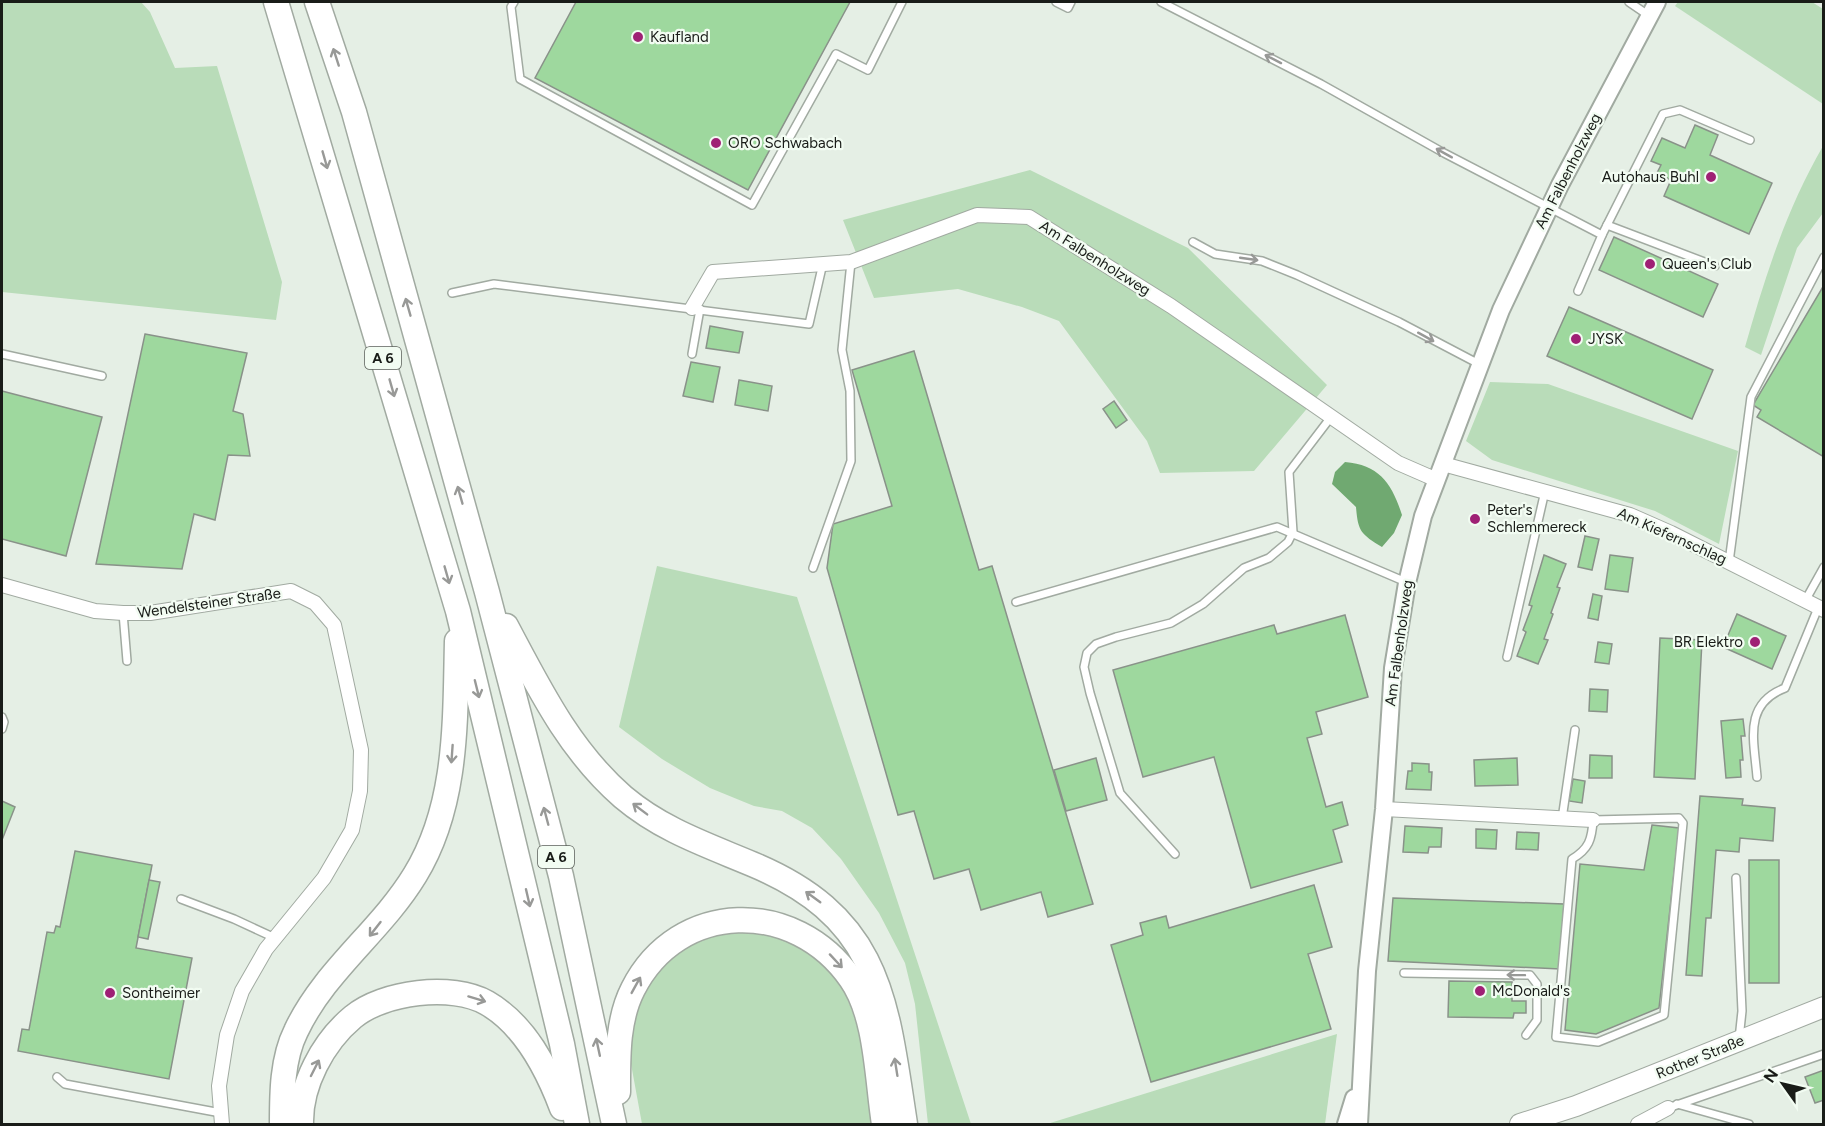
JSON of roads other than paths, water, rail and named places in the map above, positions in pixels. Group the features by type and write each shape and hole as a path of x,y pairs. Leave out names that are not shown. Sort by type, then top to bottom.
{"highway":[{"name":"A 6","path":"276,2 458,611 562,1044 577,1125"},
{"name":"A 6","path":"317,2 354,112 487,592 561,876 616,1125"},
{"path":"487,592 572,743 589,764 624,797 676,832 786,880 834,913 851,932 869,962 887,1011 904,1125"},
{"path":"282,1125 282,1083 295,1032 319,991 371,934 415,875 438,825 451,771 458,611"},
{"path":"616,1125 618,1053 623,1019 632,990 649,963 669,944 717,922 740,919 767,922 794,930 833,958 851,978 867,1013 884,1125"},
{"path":"301,1125 311,1073 329,1042 354,1016 398,996 445,990 486,1002 515,1025 549,1073 569,1125"}],"main road":[{"name":"Rother Straße","path":"1520,1125 1576,1106 1824,1007"},
{"name":"Rother Straße","path":"1543,1125 1576,1106"}],"street":[{"name":"Am Falbenholzweg","path":"1359,1125 1366,971 1384,809 1393,668 1407,583 1423,516 1479,364 1548,209 1652,8"},
{"name":"Am Falbenholzweg","path":"696,309 713,272 851,262 977,214 1029,217 1171,306 1398,463 1437,480"},
{"name":"Am Kiefernschlag","path":"1443,464 1630,515 1729,561 1821,609"},
{"name":"Wendelsteiner Straße","path":"2,585 95,611 123,613 150,613 291,591 315,603 334,625 361,750 360,791 352,830 324,878 275,938 242,991 227,1035 219,1086 221,1119"},
{"path":"1384,809 1593,820"},
{"path":"1346,1125 1362,1071"},
{"path":"1638,1125 1672,1106"}],"lane":[{"path":"514,2 511,7 520,79 752,205 836,54 868,70 902,2"},
{"path":"1056,2 1068,8 1071,2"},
{"path":"1161,2 1321,84 1548,209 1602,235"},
{"path":"1629,2 1652,8"},
{"path":"1578,291 1602,235 1663,114 1680,110 1750,140"},
{"path":"1607,225 1715,266"},
{"path":"1193,242 1215,254 1262,261 1297,275 1399,322 1479,364"},
{"path":"1729,561 1750,397 1824,257"},
{"path":"813,568 851,461 850,391 842,350 851,262"},
{"path":"452,293 494,284 809,324 823,263"},
{"path":"692,354 696,309"},
{"path":"2,354 102,376"},
{"path":"1175,854 1120,793 1088,684 1084,667 1087,653 1096,644 1172,623 1195,609 1244,568 1269,558 1288,542 1293,532 1289,472 1331,417"},
{"path":"1507,657 1545,490"},
{"path":"1016,602 1277,527 1407,583"},
{"path":"1805,601 1824,567"},
{"path":"1757,777 1754,736 1756,708 1770,694 1785,688 1821,609"},
{"path":"123,613 127,661"},
{"path":"2,717 4,722 2,729"},
{"path":"1562,819 1575,730"},
{"path":"1679,818 1683,823 1664,1015 1598,1042 1556,1037 1572,859 1581,854 1592,840 1593,820 1679,818"},
{"path":"1736,878 1742,1011 1738,1041"},
{"path":"181,899 234,919 275,938"},
{"path":"1404,973 1530,975 1537,984 1537,1020 1526,1035"},
{"path":"1672,1106 1824,1054"},
{"path":"57,1077 65,1084 221,1119"},
{"path":"1672,1106 1749,1125"}],"place":[{"name":"Kaufland","path":"638,37"},
{"name":"ORO Schwabach","path":"716,143"},
{"name":"Autohaus Buhl","path":"1711,177"},
{"name":"Queen's Club","path":"1650,264"},
{"name":"JYSK","path":"1576,339"},
{"name":"Peter's Schlemmereck","path":"1475,519"},
{"name":"BR Elektro","path":"1755,642"},
{"name":"McDonald's","path":"1480,991"},
{"name":"Sontheimer","path":"110,993"}]}
